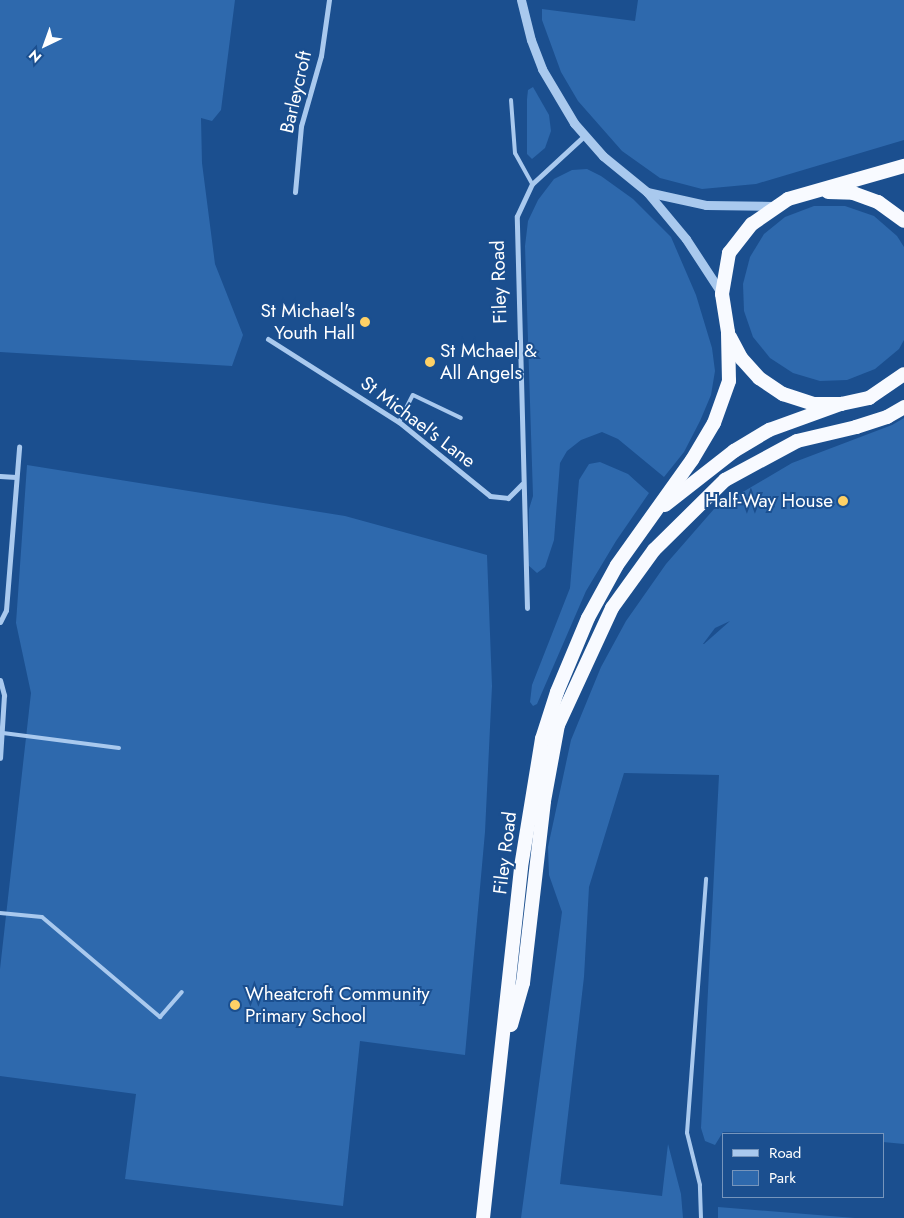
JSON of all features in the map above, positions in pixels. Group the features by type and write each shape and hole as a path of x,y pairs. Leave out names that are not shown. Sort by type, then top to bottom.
{"highway":[{"name":"Filey Road","path":"483,1218 502,1057 521,867 542,739 557,692 588,618 617,565 692,460 714,423 729,381 728,332 722,294 729,253 752,224 774,206 904,166"},
{"name":"Filey Road","path":"818,191 854,193 878,202 904,221"},
{"name":"Filey Road","path":"728,332 747,365 759,378 783,394 812,404 841,404"},
{"name":"Filey Road","path":"649,518 741,446 769,430 841,404 869,398 904,374"},
{"path":"502,1057 523,983 543,811 558,725 612,608 654,550 725,480 797,441 856,427 887,417 904,407"}],"street":[{"name":"Barleycroft","path":"295,192 300,126 321,56 329,0"},
{"name":"Filey Road","path":"522,0 531,40 542,70 584,136 647,192 686,239 722,294"},
{"name":"Filey Road","path":"527,608 522,484 517,216 532,184 584,136"},
{"name":"Filey Road","path":"647,192 713,206 774,206"},
{"name":"St Michael's Lane","path":"268,339 399,422 490,496 508,498 522,484"},
{"path":"0,622 6,610 19,447"},
{"path":"0,476 16,477"},
{"path":"0,680 4,695 0,758"}],"lane":[{"path":"511,100 514,153 532,184"},
{"path":"399,422 413,395 461,418"},
{"path":"3,733 119,748"},
{"path":"701,1218 700,1185 687,1133 706,879"},
{"path":"0,913 42,917 160,1018 182,992"}],"green space":[{"path":"0,0 235,0 221,110 212,121 201,118 202,163 215,264 243,335 232,366 0,352"},
{"path":"638,0 904,0 904,140 756,184 702,189 660,178 622,151 578,101 561,72 542,20 542,9 635,21"},
{"path":"533,87 549,115 551,131 545,148 532,159 527,154 527,99 528,90"},
{"path":"587,169 601,176 633,199 671,237 696,295 712,348 715,371 711,395 700,421 684,452 664,477 618,439 602,432 581,440 567,451 560,463 554,540 545,567 537,573 528,565 529,509 533,496 525,246 528,221 538,200 554,179 572,170"},
{"path":"814,206 845,206 874,216 897,236 904,247 904,340 899,349 875,369 847,380 820,381 793,373 770,358 753,337 744,311 743,284 750,257 764,234 785,217"},
{"path":"904,418 904,1144 884,1142 884,1133 723,1132 715,1145 705,1141 701,1128 719,775 624,773 589,887 584,977 560,1184 662,1196 668,1144 681,1194 683,1218 521,1218 562,912 549,875 548,847 571,740 601,667 626,621 666,564 714,509 792,463 892,425","holes":["730,621 704,644 715,628"]},
{"path":"600,462 628,474 649,493 616,541 586,591 537,704 533,706 530,702 532,685 570,588 579,480 589,464"},
{"path":"27,465 345,516 487,555 492,686 485,832 465,1055 360,1041 343,1206 125,1179 136,1094 0,1076 0,969 31,693 16,623"},
{"path":"718,1207 855,1218 718,1218"}],"place":[{"name":"St Michael's Youth Hall","path":"365,322"},
{"name":"St Mchael & All Angels","path":"430,362"},
{"name":"Half-Way House","path":"843,501"},
{"name":"Wheatcroft Community Primary School","path":"235,1005"}]}
